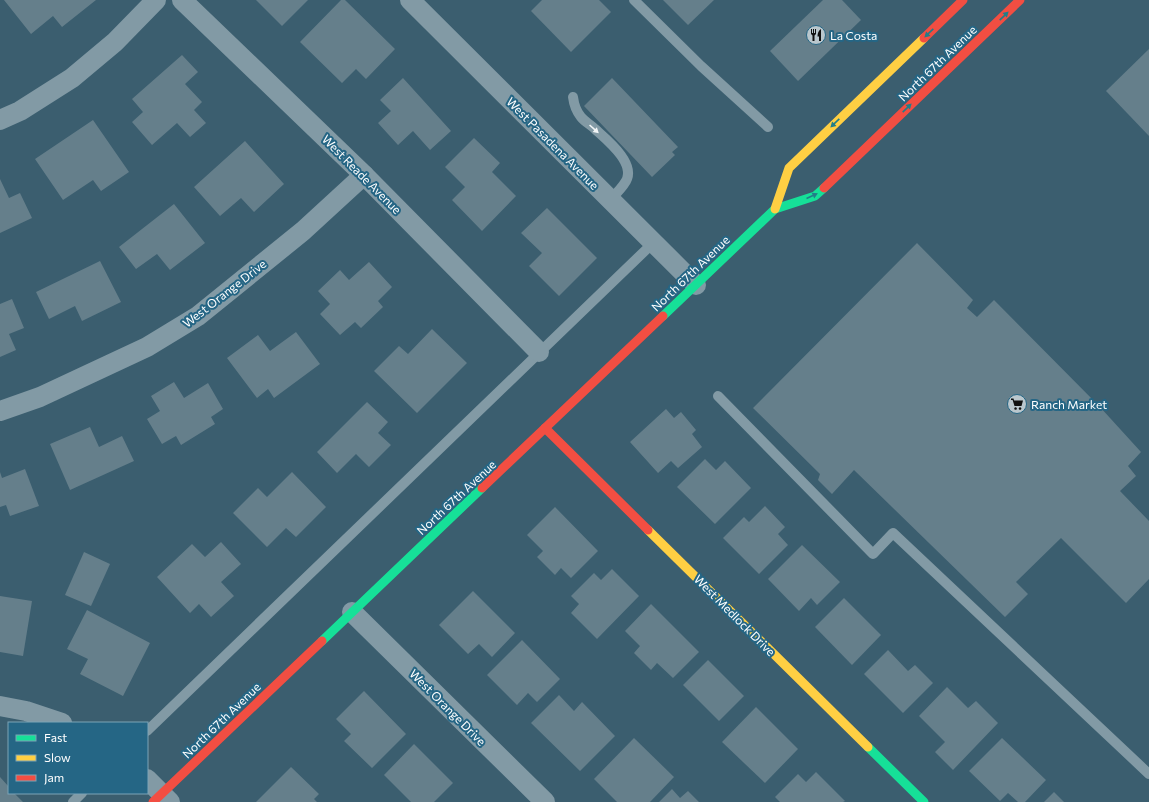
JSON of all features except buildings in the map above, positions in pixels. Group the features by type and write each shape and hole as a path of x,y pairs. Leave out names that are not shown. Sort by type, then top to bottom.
{"main road":[{"name":"North 67th Avenue","path":"775,209 789,168 963,0"},
{"name":"North 67th Avenue","path":"161,799 352,612 775,209 815,196 1020,0"},
{"name":"West Medlock Drive","path":"545,428 924,802"}],"street":[{"path":"0,120 20,111 72,78 114,42 156,0"},
{"name":"West Reade Avenue","path":"182,0 364,175 539,352"},
{"name":"West Pasadena Avenue","path":"410,0 696,285"},
{"name":"West Orange Drive","path":"0,411 40,397 147,347 198,316 303,231 364,175"},
{"name":"West Orange Drive","path":"352,612 545,802"},
{"path":"0,706 26,711 59,722"},
{"path":"148,780 161,799"}],"lane":[{"path":"634,0 701,66 768,127"},
{"path":"573,98 575,108 581,118 617,151 626,162 629,172 627,181 610,200"},
{"path":"148,729 653,243"},
{"path":"718,396 873,554 893,533 1149,774"},
{"path":"73,802 81,794"}],"traffic: fast":[{"path":"663,316 775,209 815,196 824,188"},
{"path":"322,641 482,488"},
{"path":"868,747 924,802"}],"traffic: slow":[{"path":"775,209 789,168 924,38"},
{"path":"648,530 868,747"}],"traffic: jam":[{"path":"924,38 963,0"},
{"path":"824,188 1020,0"},
{"path":"482,488 663,316"},
{"path":"545,428 648,530"},
{"path":"153,802 322,641"}],"place":[{"name":"La Costa","path":"816,35"},
{"name":"Ranch Market","path":"1017,404"}]}
